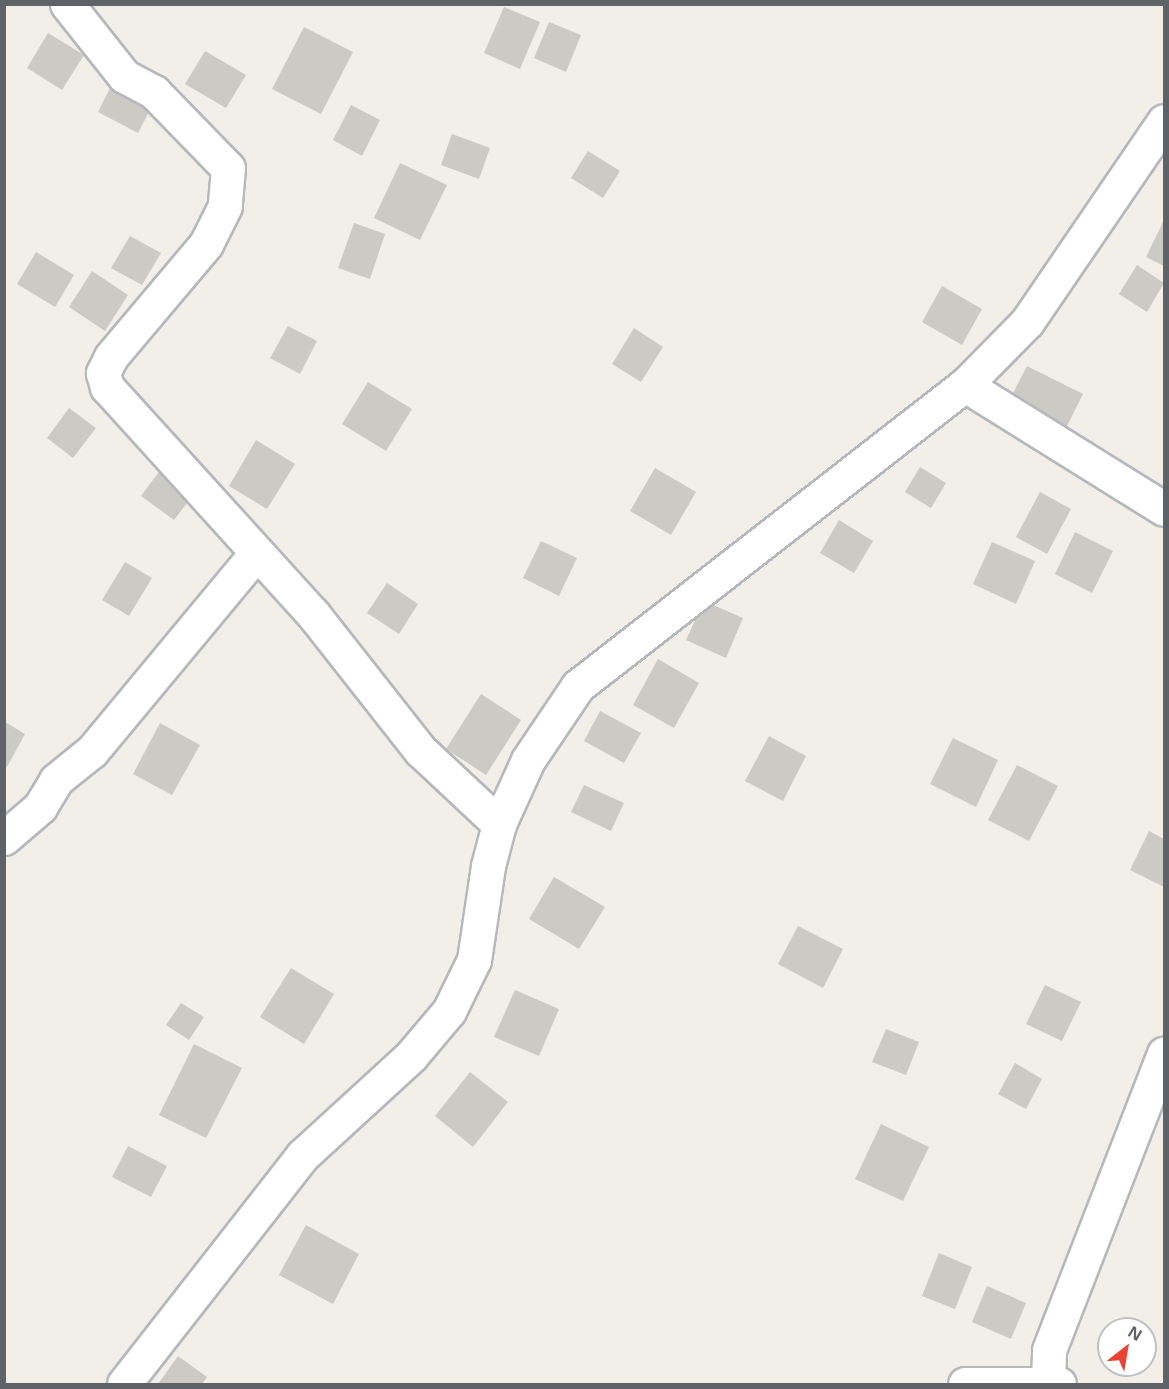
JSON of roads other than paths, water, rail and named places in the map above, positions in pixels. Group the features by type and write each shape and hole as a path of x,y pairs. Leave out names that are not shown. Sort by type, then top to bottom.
{"street":[{"path":"67,4 124,76 154,92 228,168 225,206 206,244 153,310 127,334 103,373 107,387 189,473 255,555 313,614 421,751 499,824"},
{"path":"124,1384 302,1156 411,1056 449,1011 474,960 488,866 499,824 528,760 578,686 965,385 1027,322 1164,121"},
{"path":"965,385 1164,509"},
{"path":"4,838 40,807 56,780 92,751 255,555"},
{"path":"965,1384 1054,1383 1049,1350 1164,1054"}]}
